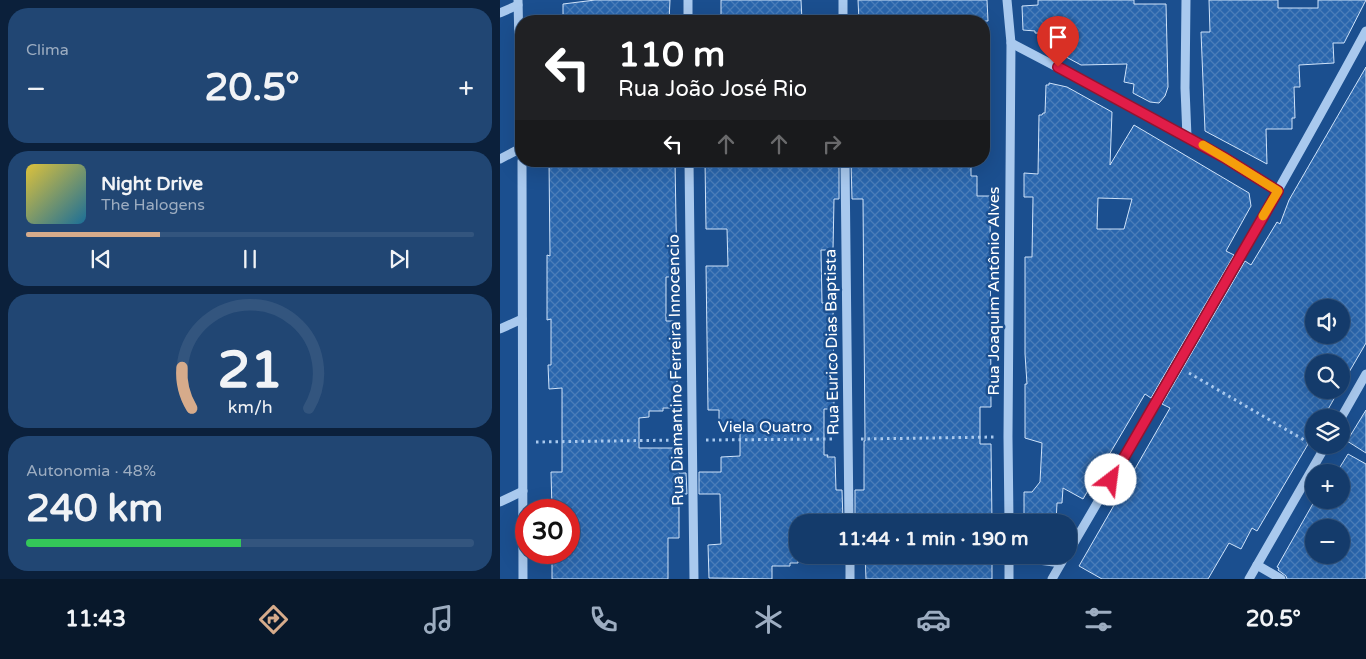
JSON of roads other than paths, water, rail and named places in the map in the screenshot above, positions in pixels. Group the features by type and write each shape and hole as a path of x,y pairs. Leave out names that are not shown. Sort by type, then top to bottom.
{"street":[{"path":"688,0 688,15"},
{"path":"843,0 844,15"},
{"name":"Rua Joaquim Antônio Alves","path":"1007,0 1011,43 1009,514"},
{"path":"1186,0 1185,88 1187,137"},
{"path":"500,13 518,2"},
{"path":"518,2 518,15"},
{"path":"1077,537 1278,191 1366,31"},
{"path":"1011,43 1225,158 1278,191"},
{"path":"500,159 515,151"},
{"path":"522,167 523,579"},
{"name":"Rua Diamantino Ferreira Innocencio","path":"689,167 694,579"},
{"name":"Rua Eurico Dias Baptista","path":"846,167 850,514"},
{"path":"500,330 522,319"},
{"path":"1346,409 1366,374"},
{"path":"1249,579 1321,454"},
{"path":"500,502 522,491"},
{"path":"850,564 850,579"},
{"path":"1009,564 1009,579"},
{"path":"1052,579 1060,564"},
{"path":"1257,565 1282,579"}]}
